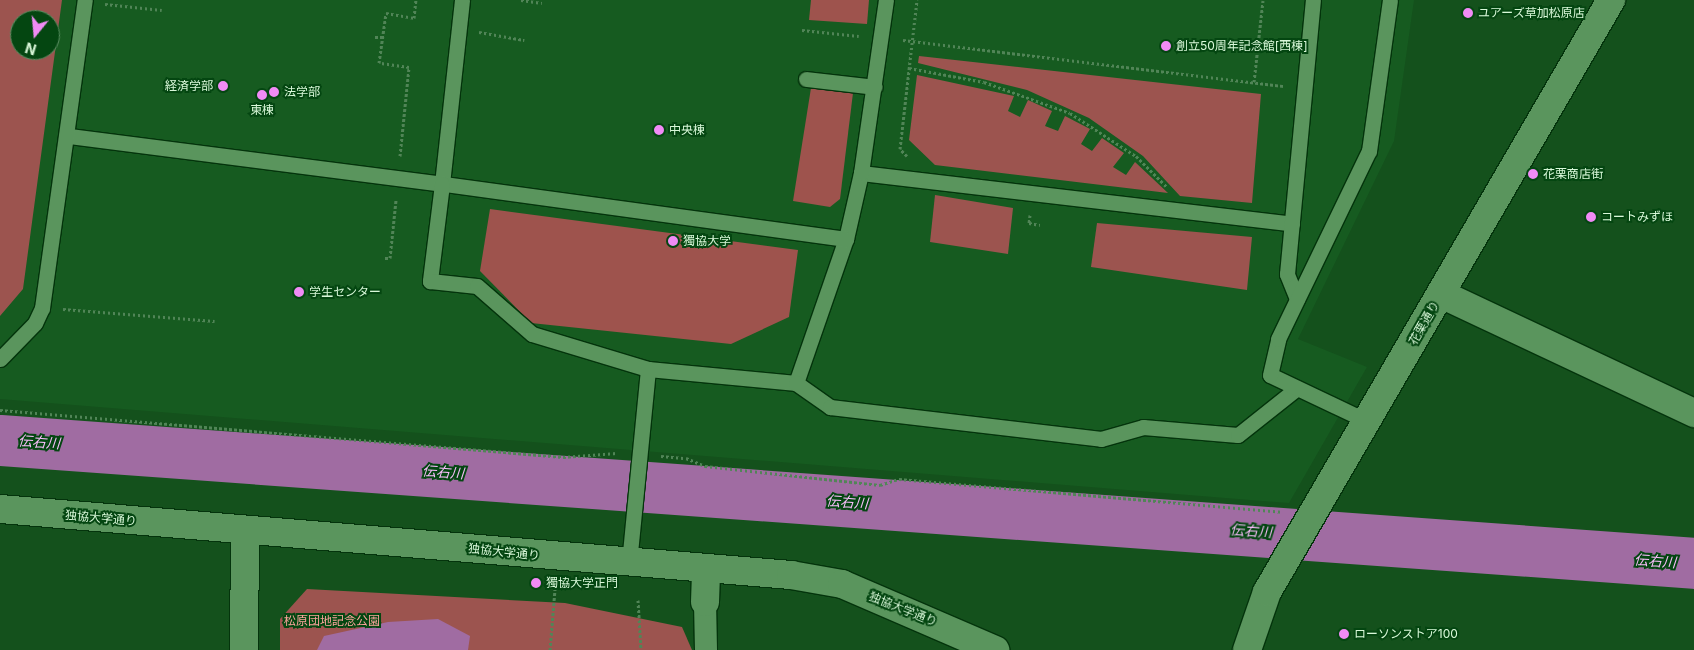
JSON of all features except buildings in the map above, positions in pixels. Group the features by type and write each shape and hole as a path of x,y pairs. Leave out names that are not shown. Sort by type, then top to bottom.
{"street":[{"name":"花栗通り","path":"1247,650 1267,592 1611,0"},
{"path":"1441,294 1694,413"},
{"name":"独協大学通り","path":"0,509 706,571 791,575 842,584 995,650"},
{"path":"244,530 244,650"},
{"path":"706,571 706,650"}],"lane":[{"path":"0,360 35,323 42,308 69,136 85,0"},
{"path":"462,0 430,281 477,286 532,334 648,369 796,383 830,407 1101,439 1143,427 1238,435 1297,388"},
{"path":"796,383 846,239 861,173 875,87 886,0"},
{"path":"1297,299 1287,274 1313,0"},
{"path":"1367,421 1270,375 1278,340 1369,151 1390,0"},
{"path":"806,79 875,87"},
{"path":"69,136 398,178 846,239"},
{"path":"861,173 1180,213 1292,224"},
{"path":"629,563 648,369"}],"path":[{"path":"384,258 390,258 409,66 379,63 386,13 414,18 416,0"},
{"path":"521,0 542,3"},
{"path":"913,162 900,149 917,0"},
{"path":"1254,82 1263,0"},
{"path":"102,4 162,10"},
{"path":"459,28 524,40"},
{"path":"375,37 383,37"},
{"path":"912,42 1305,88"},
{"path":"909,68 984,82 1070,113 1162,179 1180,213"},
{"path":"1033,194 1028,223 1040,225"},
{"path":"42,308 214,321"},
{"path":"550,650 555,590"},
{"path":"638,600 641,650"}],"shaded area":[{"name":"獨協大学","path":"0,0 1414,0 1394,141 1298,339 1367,367 1289,503 0,399"},
{"path":"811,0 869,0 867,24 809,20"},
{"path":"811,88 853,93 840,199 830,207 793,201"},
{"path":"490,209 798,250 789,317 731,344 531,323 480,271"},
{"path":"438,619 470,636 468,650 317,650 324,636 388,622"}],"green space":[{"path":"0,0 62,0 60,15 60,10 10,10 10,60 54,60 23,289 0,316"},
{"path":"919,56 1261,94 1252,203 1180,196 1143,156 1089,118 1027,90 918,63"},
{"path":"917,75 1014,96 1008,111 1020,117 1028,100 1052,111 1045,126 1058,131 1065,116 1090,129 1081,144 1092,151 1102,138 1124,153 1113,167 1126,175 1135,162 1168,193 935,165 909,140"},
{"path":"935,195 1013,208 1008,254 930,242"},
{"path":"1097,223 1252,237 1247,290 1091,267"},
{"name":"松原団地記念公園","path":"307,589 565,603 682,627 692,650 280,650 280,619"}],"waterway":[{"name":"伝右川","path":"0,440 1694,563"}],"place":[{"name":"ユアーズ草加松原店","path":"1468,13"},
{"name":"創立50周年記念館[西棟]","path":"1166,46"},
{"name":"経済学部","path":"223,86"},
{"name":"法学部","path":"274,92"},
{"name":"東棟","path":"262,95"},
{"name":"中央棟","path":"659,130"},
{"name":"花栗商店街","path":"1533,174"},
{"name":"コートみずほ","path":"1591,217"},
{"name":"獨協大学","path":"673,241"},
{"name":"学生センター","path":"299,292"},
{"name":"獨協大学正門","path":"536,583"},
{"name":"ローソンストア100","path":"1344,634"}]}
